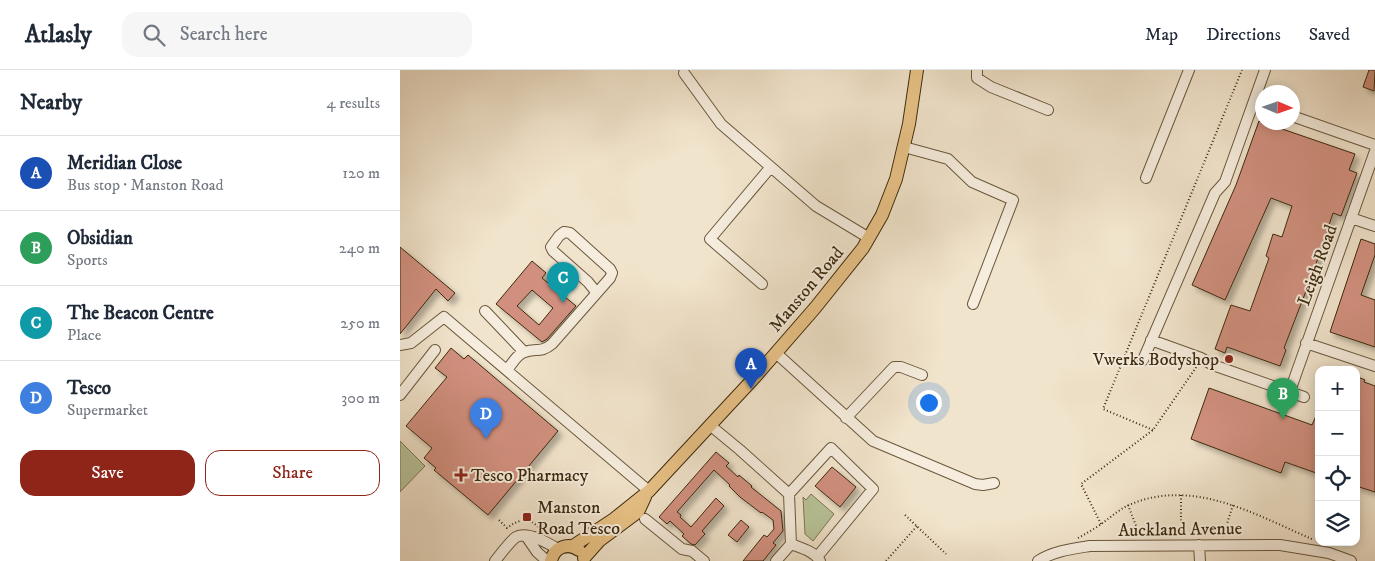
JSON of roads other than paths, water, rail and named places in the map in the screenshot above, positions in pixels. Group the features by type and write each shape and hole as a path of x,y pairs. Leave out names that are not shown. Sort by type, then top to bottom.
{"main road":[{"name":"Manston Road","path":"573,546 614,519 649,491 711,426 776,353 863,248 870,238 889,197 904,147 917,70"},
{"name":"Manston Road","path":"558,549 565,546 573,546 579,549 585,560 599,542 638,512 649,491"},
{"path":"551,561 552,556 558,549"}],"street":[{"path":"977,70 977,78 991,87 1048,110"},
{"path":"1146,178 1189,70"},
{"path":"1262,85 1265,70"},
{"path":"684,73 721,124 770,168 816,206 870,238"},
{"path":"1143,360 1215,193 1225,182 1255,111"},
{"path":"1300,119 1375,145"},
{"path":"904,147 948,159 972,182 1013,200 973,304"},
{"name":"Leigh Road","path":"1290,391 1375,151"},
{"path":"762,284 710,239 770,168"},
{"path":"1351,218 1375,226"},
{"path":"507,370 516,358 524,352 545,350 552,344 610,278 612,273 610,269 570,233 564,232 551,247 596,292"},
{"path":"485,312 524,352"},
{"path":"400,355 405,344 444,316 649,491"},
{"path":"1151,340 1202,359 1213,366 1304,397"},
{"path":"1306,343 1375,366"},
{"path":"400,395 435,350"},
{"path":"776,353 873,441 975,484 994,483"},
{"path":"846,418 894,367 901,367 922,375"},
{"path":"711,426 789,494"},
{"path":"776,561 791,544 789,494 831,448 873,489 818,559 808,551 791,544"},
{"path":"645,519 682,549 692,551 704,561"},
{"path":"526,536 537,552 547,561"},
{"path":"498,560 516,537 526,536 547,542 558,549"},
{"path":"1200,545 1200,561"},
{"name":"Auckland Avenue","path":"1038,561 1048,555 1066,549 1090,546 1280,545 1313,549 1352,561"}],"place":[{"name":"The Beacon Centre","path":"563,303"},
{"name":"Vwerks Bodyshop","path":"1229,359"},
{"name":"Meridian Close","path":"751,389"},
{"name":"Obsidian","path":"1283,419"},
{"name":"Tesco","path":"486,439"},
{"name":"Tesco Pharmacy","path":"461,475"},
{"name":"Manston Road Tesco","path":"527,517"}]}
